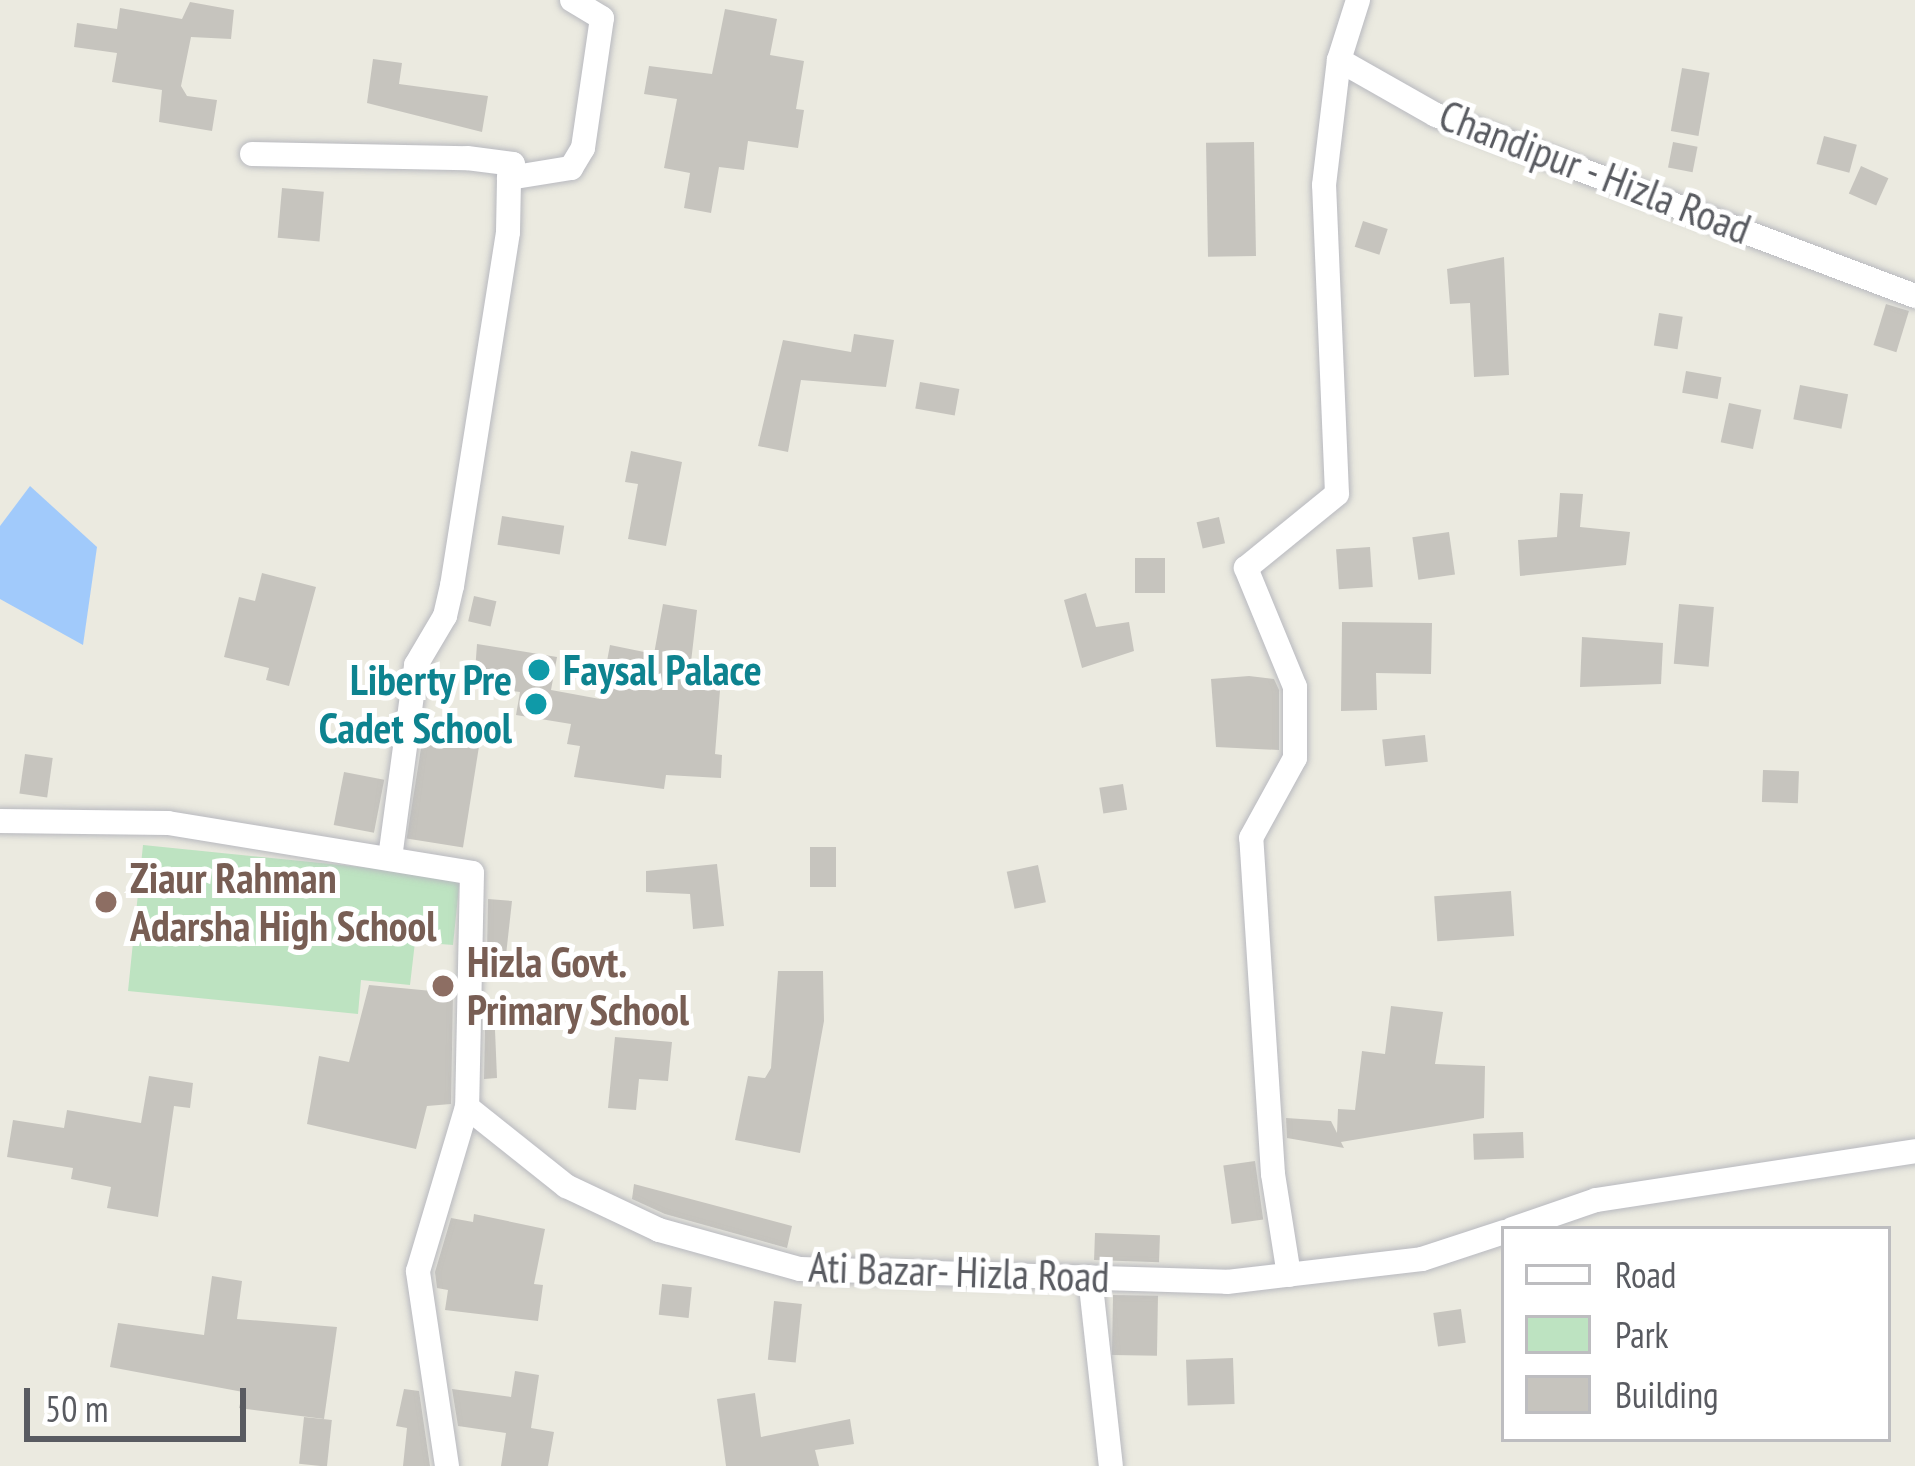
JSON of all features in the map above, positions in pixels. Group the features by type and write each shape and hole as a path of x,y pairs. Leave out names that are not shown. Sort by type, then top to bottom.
{"street":[{"path":"509,178 571,169 583,148 602,18 572,0"},
{"path":"1289,1275 1273,1174 1251,838 1295,758 1295,687 1246,568 1337,494 1324,185 1339,60 1358,0"},
{"name":"Chandipur - Hizla Road","path":"1339,60 1436,115 1915,296"},
{"path":"252,154 467,158 513,164 508,232 452,586 445,616 416,665 390,858"},
{"path":"0,821 168,823 472,874 467,1107 418,1271 447,1466"},
{"name":"Ati Bazar- Hizla Road","path":"467,1107 566,1186 659,1230 779,1264 1227,1282 1422,1259 1501,1232"},
{"name":"Ati Bazar- Hizla Road","path":"1520,1226 1596,1200 1915,1151"},
{"path":"1090,1277 1111,1466"}],"green space":[{"path":"143,845 460,877 453,945 415,942 410,985 361,980 358,1014 128,991"}],"water":[{"path":"30,486 97,547 83,645 0,599 0,526"}],"building":[{"path":"190,2 234,10 231,39 191,37 181,86 187,96 217,100 212,131 159,122 162,90 112,82 117,53 74,47 77,23 117,29 120,8 182,19"},
{"path":"725,9 777,19 770,55 804,61 796,109 804,110 798,148 748,141 744,170 719,167 711,213 684,208 690,173 664,168 677,99 644,94 649,66 712,74"},
{"path":"373,59 402,63 399,84 488,96 482,132 367,103"},
{"path":"1682,68 1710,73 1698,136 1671,131"},
{"path":"1824,136 1857,145 1849,173 1816,164"},
{"path":"1254,142 1256,256 1208,257 1206,143"},
{"path":"1673,142 1698,147 1693,172 1668,168"},
{"path":"1861,166 1888,178 1876,206 1849,193"},
{"path":"282,188 324,192 319,241 278,238"},
{"path":"1363,221 1388,229 1379,255 1355,247"},
{"path":"1504,257 1509,375 1474,377 1470,303 1450,304 1447,269"},
{"path":"1886,304 1909,311 1896,352 1873,345"},
{"path":"1659,313 1683,317 1678,349 1654,346"},
{"path":"854,334 894,340 886,387 801,380 788,452 758,446 783,340 851,352"},
{"path":"1686,371 1721,377 1718,399 1682,393"},
{"path":"920,382 959,389 955,416 915,409"},
{"path":"1800,385 1848,394 1841,429 1793,419"},
{"path":"1729,403 1761,410 1753,449 1721,442"},
{"path":"631,451 682,462 666,546 628,539 638,484 625,482"},
{"path":"1560,493 1583,494 1580,527 1630,532 1626,565 1520,576 1518,540 1557,537"},
{"path":"502,516 564,526 560,554 497,545"},
{"path":"1219,517 1225,543 1203,548 1197,522"},
{"path":"1449,532 1455,575 1418,580 1412,537"},
{"path":"1370,547 1373,587 1339,589 1336,549"},
{"path":"1135,558 1165,558 1165,593 1135,593"},
{"path":"262,573 316,587 289,686 266,680 269,668 224,657 239,597 255,601"},
{"path":"1086,593 1096,627 1129,622 1134,651 1082,668 1064,600"},
{"path":"474,596 496,601 491,627 468,621"},
{"path":"663,604 697,610 691,662 722,665 715,754 722,755 721,778 666,775 664,789 574,777 580,746 567,744 571,724 516,715 520,692 474,686 477,644 557,657 551,690 600,699 610,645 654,654"},
{"path":"1679,604 1714,607 1709,667 1674,664"},
{"path":"1342,622 1432,623 1431,674 1376,673 1377,710 1341,711"},
{"path":"1582,637 1663,643 1661,684 1580,687"},
{"path":"1211,679 1274,679 1279,690 1279,750 1216,747"},
{"path":"425,723 481,732 463,847 407,839"},
{"path":"1425,735 1428,762 1385,766 1382,739"},
{"path":"25,754 53,758 47,798 19,794"},
{"path":"1763,770 1799,771 1798,803 1762,802"},
{"path":"344,772 384,780 374,833 334,825"},
{"path":"1123,784 1127,810 1103,813 1099,788"},
{"path":"810,847 836,847 836,887 810,887"},
{"path":"717,864 724,926 693,929 690,894 646,892 646,871"},
{"path":"1038,865 1046,902 1015,909 1007,872"},
{"path":"1511,891 1514,936 1437,941 1434,896"},
{"path":"488,899 512,901 506,955 487,953"},
{"path":"778,971 823,971 824,1021 800,1153 735,1140 748,1076 765,1078 771,1068"},
{"path":"369,985 453,993 451,1104 427,1106 416,1149 307,1124 319,1056 349,1062"},
{"path":"1391,1006 1443,1012 1435,1064 1485,1066 1484,1118 1341,1142 1344,1148 1287,1138 1286,1118 1331,1121 1337,1133 1338,1109 1355,1110 1362,1051 1385,1054"},
{"path":"485,1030 495,1030 497,1078 484,1079"},
{"path":"615,1037 672,1042 668,1081 639,1079 636,1110 608,1108"},
{"path":"149,1076 193,1083 190,1108 174,1106 158,1217 107,1208 111,1187 71,1179 73,1168 7,1157 13,1120 64,1128 67,1110 141,1123"},
{"path":"1523,1132 1524,1158 1474,1160 1473,1134"},
{"path":"1255,1161 1263,1219 1232,1224 1223,1165"},
{"path":"634,1184 792,1226 787,1248 665,1214 632,1199"},
{"path":"474,1214 545,1229 534,1284 543,1285 538,1321 445,1310 448,1290 437,1288 435,1272 451,1218 473,1222"},
{"path":"1095,1233 1160,1235 1159,1262 1094,1260"},
{"path":"212,1276 242,1281 237,1319 337,1327 324,1419 239,1408 243,1392 110,1367 118,1323 204,1335"},
{"path":"662,1284 692,1287 689,1318 659,1315"},
{"path":"1113,1295 1158,1296 1157,1356 1112,1355"},
{"path":"774,1301 802,1304 796,1363 768,1360"},
{"path":"1461,1309 1466,1343 1438,1347 1433,1313"},
{"path":"1233,1358 1235,1404 1188,1406 1186,1360"},
{"path":"515,1371 539,1375 531,1428 554,1432 548,1466 501,1466 506,1433 458,1426 452,1389 511,1397"},
{"path":"404,1389 419,1391 430,1466 403,1466 407,1428 396,1426"},
{"path":"755,1393 761,1437 850,1419 854,1444 815,1450 819,1466 726,1466 717,1399"},
{"path":"304,1417 332,1420 327,1466 299,1464"}],"place":[{"name":"Faysal Palace","path":"539,670"},
{"name":"Liberty Pre Cadet School","path":"536,704"},
{"name":"Ziaur Rahman Adarsha High School","path":"106,902"},
{"name":"Hizla Govt. Primary School","path":"443,986"}]}
